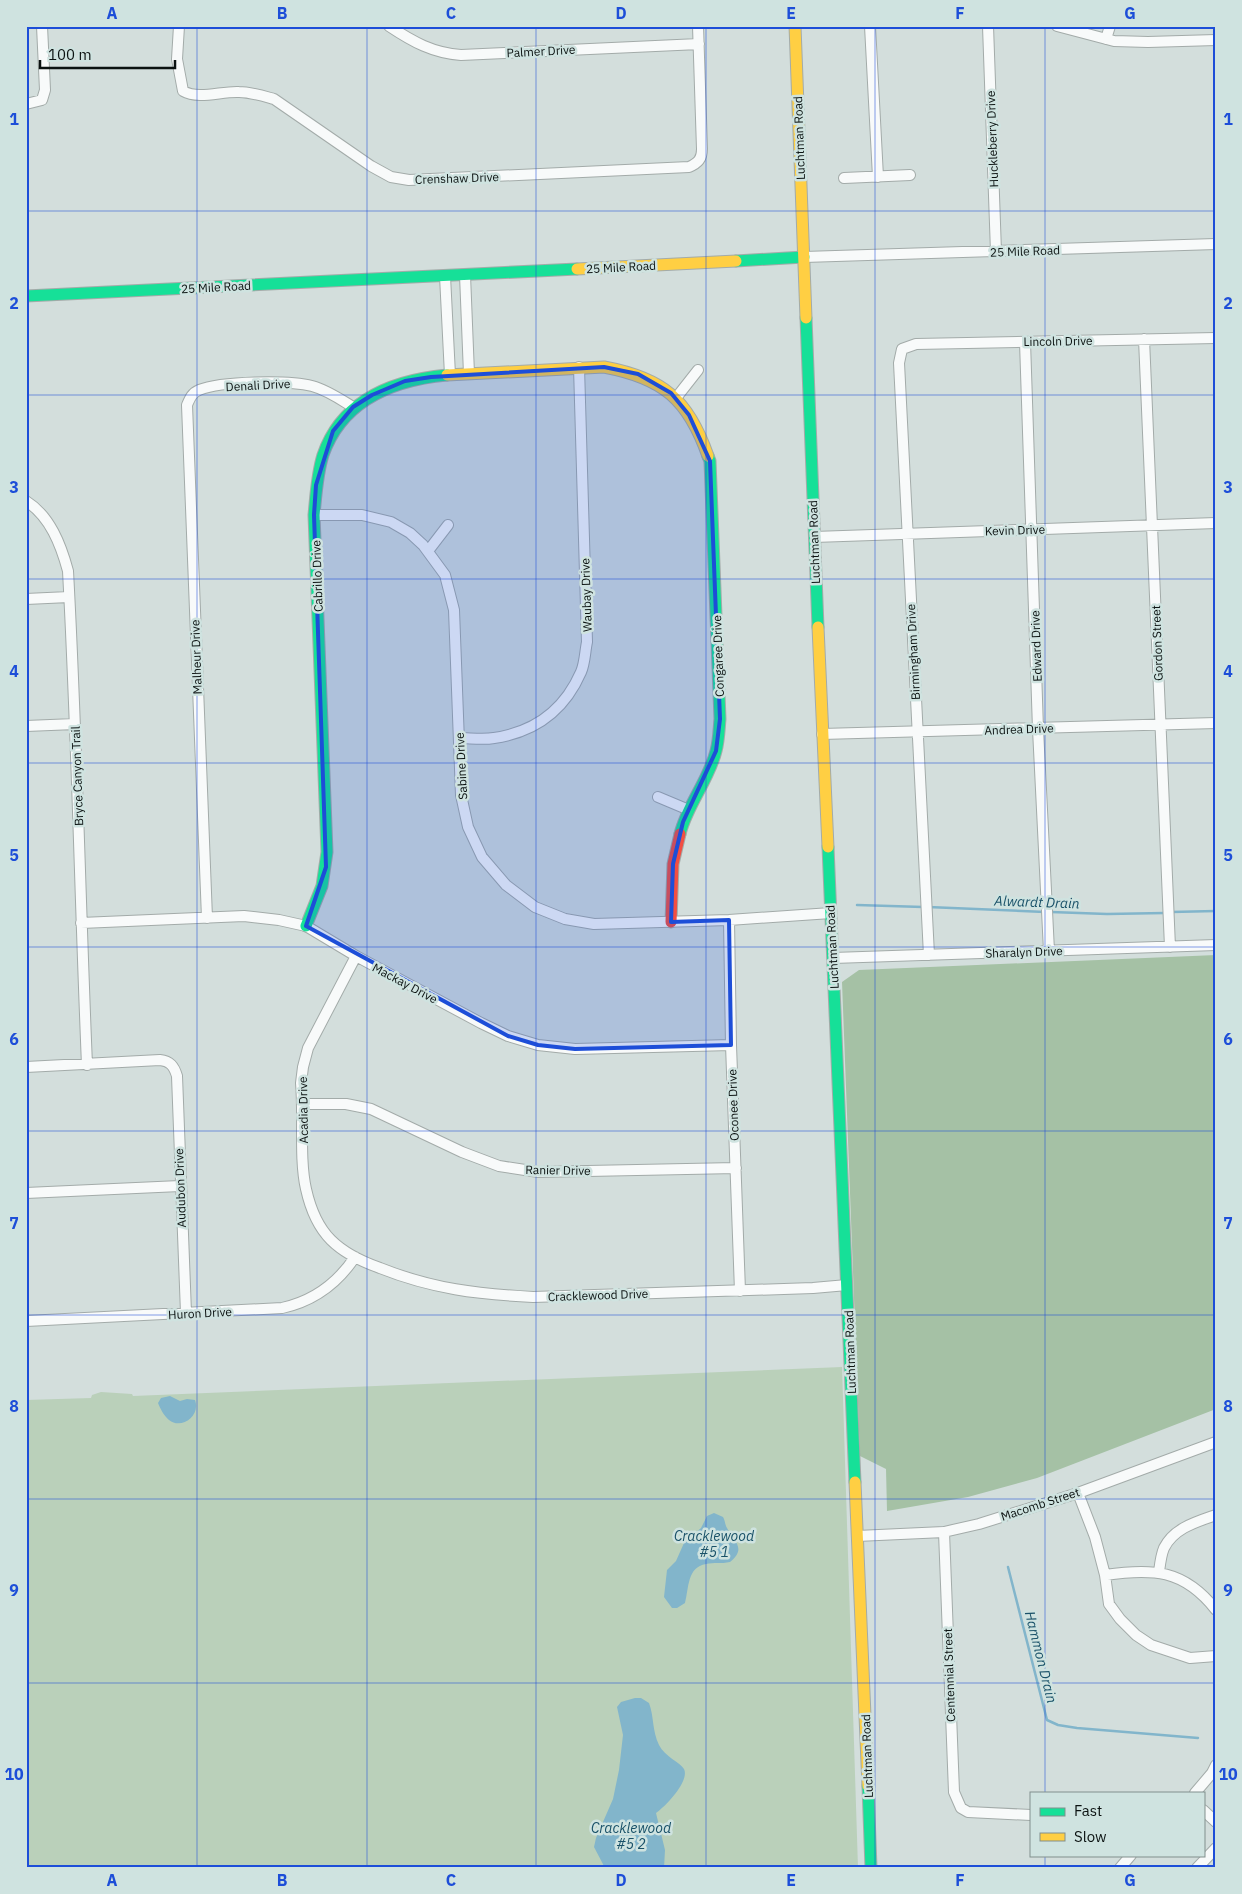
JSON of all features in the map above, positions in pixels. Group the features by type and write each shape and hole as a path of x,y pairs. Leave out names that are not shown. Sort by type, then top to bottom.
{"street":[{"path":"26,104 42,100 45,90 42,26"},
{"name":"Crenshaw Drive","path":"179,26 177,59 183,91 190,95 238,92 274,99 371,166 391,177 409,180 689,167 699,161 702,153 699,44"},
{"name":"Palmer Drive","path":"389,26 421,46 438,52 461,54 699,44"},
{"path":"698,26 699,44"},
{"name":"Luchtman Road","path":"795,26 822,734 871,1868"},
{"path":"870,26 878,177"},
{"name":"Huckleberry Drive","path":"988,26 996,252"},
{"path":"1057,26 1114,41 1216,40"},
{"path":"1106,39 1110,26"},
{"path":"844,178 910,175"},
{"name":"25 Mile Road","path":"26,296 781,259 804,256 996,252 1216,244"},
{"path":"465,275 469,374"},
{"path":"445,276 450,375"},
{"name":"Lincoln Drive","path":"902,349 916,344 1216,338"},
{"name":"Gordon Street","path":"1144,340 1170,947"},
{"name":"Edward Drive","path":"1024,342 1048,951"},
{"name":"Birmingham Drive","path":"902,349 899,363 928,955"},
{"name":"Waubay Drive","path":"459,738 493,738 525,731 549,717 568,695 582,670 587,642 579,367"},
{"name":"Cabrillo Drive","path":"306,926 322,886 327,852 314,516 316,485 322,459 333,431 353,407 372,395 405,381 450,375 604,367 621,369 654,382 673,395"},
{"path":"673,395 698,370"},
{"name":"Denali Drive","path":"190,397 198,391 238,384 298,383 332,394 353,407"},
{"name":"Congaree Drive","path":"671,922 673,864 683,822 703,783 716,751 720,719 710,461 703,438 689,415 673,395"},
{"name":"Malheur Drive","path":"190,397 187,405 207,918"},
{"name":"Bryce Canyon Trail","path":"26,501 47,521 62,547 68,571 87,1065"},
{"name":"Sabine Drive","path":"314,516 362,515 392,522 410,533 428,551 445,575 454,610 461,794 468,827 482,857 506,885 535,907 565,919 594,924 729,920 831,913"},
{"name":"Kevin Drive","path":"814,537 1216,523"},
{"path":"428,551 448,525"},
{"path":"26,599 70,597"},
{"path":"26,726 75,724"},
{"name":"Andrea Drive","path":"822,734 1216,724"},
{"path":"658,797 689,810"},
{"name":"Mackay Drive","path":"81,923 257,917 279,920 306,926 356,956 480,1023 508,1036 538,1045 575,1049 731,1045"},
{"name":"Oconee Drive","path":"729,920 731,1045 740,1290"},
{"name":"Sharalyn Drive","path":"833,958 1216,945"},
{"name":"Acadia Drive","path":"355,1257 330,1240 314,1216 305,1181 301,1083 308,1048 356,956"},
{"name":"Audubon Drive","path":"87,1065 160,1060 171,1064 175,1068 177,1076 186,1313"},
{"path":"26,1067 87,1065"},
{"name":"Ranier Drive","path":"303,1104 346,1104 371,1109 462,1152 499,1166 538,1172 736,1168"},
{"path":"26,1193 180,1186"},
{"name":"Cracklewood Drive","path":"355,1257 365,1263 412,1280 488,1295 533,1297 813,1288 847,1285"},
{"name":"Huron Drive","path":"26,1320 271,1309 303,1302 321,1293 339,1279 355,1257"},
{"name":"Macomb Street","path":"857,1536 944,1532 978,1524 1078,1492 1216,1442"},
{"path":"1078,1492 1095,1538 1105,1575 1108,1604 1136,1636 1151,1645 1190,1658 1216,1656"},
{"path":"1159,1572 1164,1549 1176,1533 1185,1526 1216,1515"},
{"name":"Centennial Street","path":"944,1532 954,1792 960,1808 968,1812 1030,1815"},
{"path":"1105,1575 1129,1571 1159,1572 1175,1577 1191,1585 1216,1610"},
{"path":"1196,1792 1212,1774 1216,1765"},
{"path":"1204,1811 1216,1822"},
{"path":"1197,1868 1216,1848"},
{"path":"1120,1868 1130,1856"}],"highlighted area":[{"path":"604,367 638,374 671,393 689,415 710,461 720,719 716,751 683,822 673,864 671,922 729,920 731,1045 575,1049 538,1045 508,1036 306,926 326,867 314,515 316,485 333,431 353,407 372,395 405,381 431,377"}],"green space":[{"path":"1216,955 1216,1409 1037,1478 968,1497 887,1511 886,1469 860,1456 842,982 859,970"},
{"path":"842,1367 858,1868 26,1868 26,1400 91,1398 92,1395 101,1392 132,1394 133,1396"}],"water":[{"path":"170,1396 180,1401 187,1399 195,1400 195,1411 189,1420 174,1423 165,1416 158,1403 161,1398"},
{"name":"Cracklewood #5 1","path":"714,1513 723,1517 726,1527 738,1545 738,1553 730,1562 706,1564 695,1569 690,1579 685,1603 677,1608 672,1608 664,1597 667,1570 676,1561 684,1543 701,1528 707,1516"},
{"name":"Cracklewood #5 2","path":"641,1698 649,1703 659,1745 665,1753 682,1766 685,1774 676,1793 656,1813 665,1850 664,1868 605,1868 594,1847 613,1799 619,1770 623,1735 617,1707 621,1702"}],"waterway":[{"name":"Alwardt Drain","path":"857,905 923,907"},
{"name":"Alwardt Drain","path":"928,907 1045,912"},
{"name":"Alwardt Drain","path":"1171,912 1216,911"},
{"name":"Alwardt Drain","path":"1051,912 1107,914 1165,913"},
{"name":"Hammon Drain","path":"1008,1567 1047,1720 1058,1725 1077,1728 1198,1738"}],"traffic: fast":[{"path":"736,261 804,257"},
{"path":"26,296 577,269"},
{"path":"806,318 818,627"},
{"path":"306,926 322,886 327,852 314,515 321,462 332,436 343,420 356,407 372,396 389,388 408,382 447,375"},
{"path":"680,834 683,823 713,762 718,743 720,719 710,461 708,456"},
{"path":"828,847 855,1482"},
{"path":"868,1786 871,1868"}],"traffic: slow":[{"path":"795,26 806,318"},
{"path":"577,269 736,261"},
{"path":"447,375 604,367 625,372 658,385 671,394 692,420 708,456"},
{"path":"818,627 828,847"},
{"path":"855,1482 868,1786"}],"traffic: jam":[{"path":"671,922 673,864 680,834"}]}
